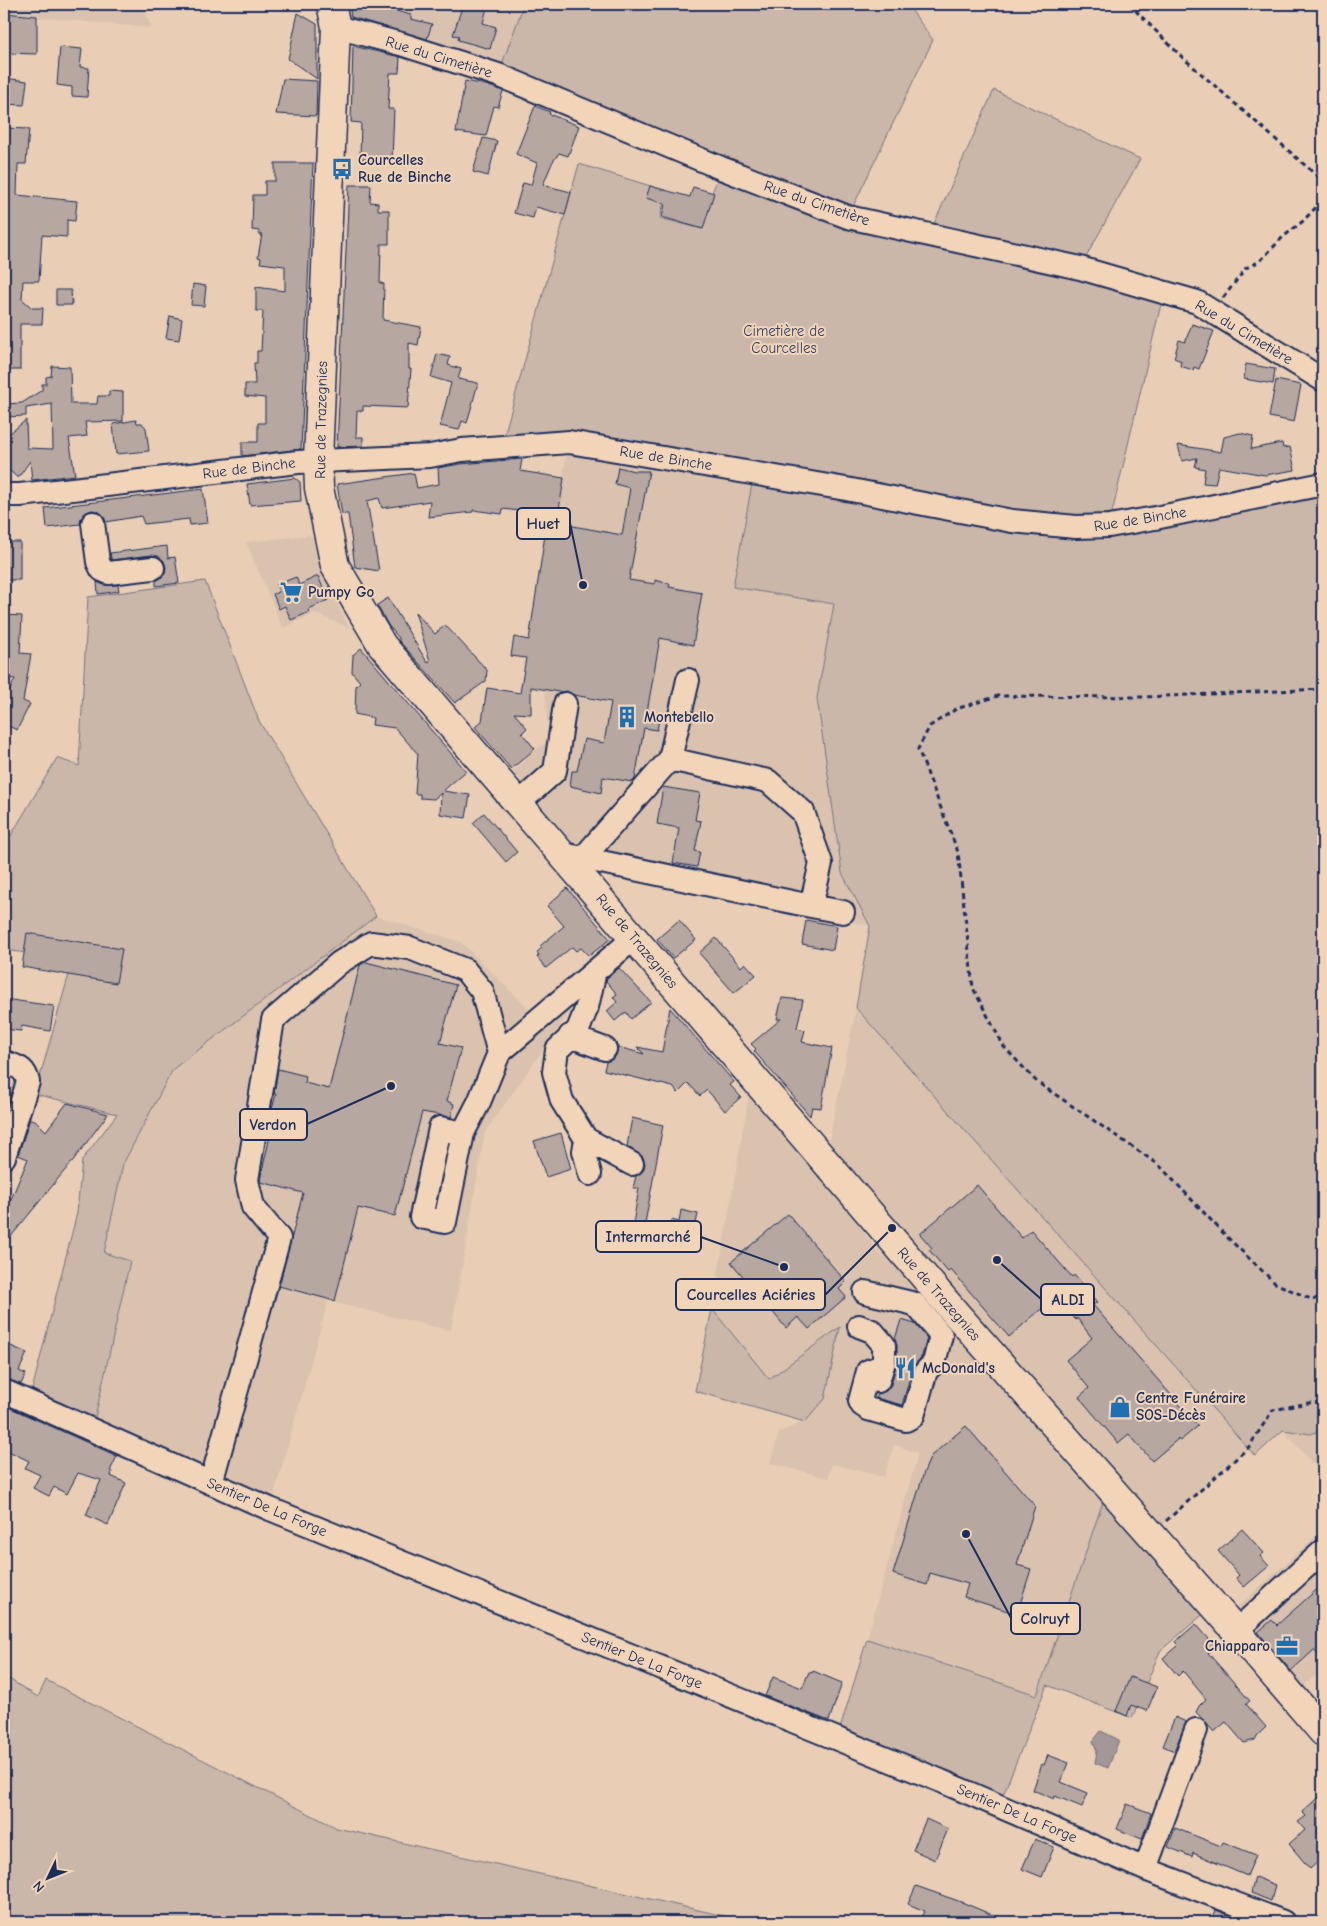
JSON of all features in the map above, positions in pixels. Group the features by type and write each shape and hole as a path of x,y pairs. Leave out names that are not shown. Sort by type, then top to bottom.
{"main road":[{"name":"Rue de Trazegnies","path":"334,16 318,460 319,488 335,566 382,645 519,803 573,856 634,938 958,1316 1323,1732"}],"street":[{"name":"Rue du Cimetière","path":"334,16 401,44 498,75 721,168 848,217 1080,268 1197,302 1323,380"},
{"name":"Rue de Binche","path":"4,495 20,495 92,504 318,460 430,456 462,450 569,442 846,489 1012,521 1076,527 1118,524 1323,484"},
{"path":"92,504 98,562 102,570 109,573 153,568"},
{"path":"573,856 670,759 688,680"},
{"path":"519,803 556,771 566,704"},
{"path":"670,759 768,781 803,812 821,862 812,906"},
{"path":"573,856 843,912"},
{"path":"463,1133 479,1102 499,1053 634,938"},
{"path":"212,1483 279,1238 253,1207 247,1180 273,1020 339,963 370,943 410,948 465,970 482,992 499,1053"},
{"path":"595,971 587,1008 578,1030 557,1050 554,1072 562,1101 586,1139 632,1164"},
{"path":"570,1036 605,1049"},
{"path":"4,1062 19,1067 26,1073 28,1082 4,1157"},
{"path":"586,1139 584,1151 590,1174"},
{"path":"859,1326 872,1331 884,1345 882,1366 869,1409 906,1420 913,1416 926,1371 934,1363 941,1335 915,1304 865,1292"},
{"name":"Sentier De La Forge","path":"4,1391 289,1516 941,1781 1145,1869 1283,1922"},
{"path":"1236,1631 1323,1551"},
{"path":"1145,1869 1196,1730"}],"path":[{"path":"1129,4 1181,56 1323,181"},
{"path":"1213,312 1246,268 1260,261 1323,200"},
{"path":"1323,689 1144,697 998,696 956,709 930,726 918,748 958,852 973,988 1004,1047 1037,1082 1159,1165 1226,1236 1275,1283 1313,1300 1323,1296"},
{"path":"1151,1535 1248,1448 1273,1410 1323,1402"}],"shaded area":[{"path":"4,4 141,4 152,28 4,14"},
{"path":"413,4 524,4 498,75 401,44"},
{"path":"569,442 754,473 835,604 817,698 842,873 870,926 570,863 501,782 549,739 545,691 524,687"},
{"path":"311,535 325,578 349,628 315,613 283,628 246,542"},
{"path":"376,916 461,942 530,1010 626,929 642,948 576,1003 485,1132 451,1331 328,1301 270,1509 92,1431 130,1262 103,1253 123,1164 173,1069"},
{"path":"856,1008 1248,1448 1151,1535 1108,1487 1037,1695 867,1639 918,1453 894,1445 884,1477 832,1464 828,1478 770,1463 779,1432 804,1422 695,1391 712,1309 749,1095 760,1086 825,1161","holes":["875,1221 953,1331 894,1253 884,1258 864,1233"]},
{"path":"1323,1429 1323,1475 1283,1430 1311,1434"},
{"path":"1323,1530 1323,1668 1293,1696 1225,1618"},
{"path":"1101,1731 1119,1740 1108,1768 1095,1763 1097,1751 1093,1741"}],"green space":[{"name":"Cimetière de Courcelles","path":"524,4 907,4 933,40 848,217 929,235 994,90 1140,159 1080,268 1164,291 1109,526 1323,484 1323,1429 1311,1434 1283,1430 1255,1456 856,1008 870,926 842,873 817,698 834,604 733,587 754,473 569,442 501,447 579,164 667,191 660,218 702,229 721,168 498,75"},
{"path":"205,581 259,721 376,916 173,1069 123,1164 104,1253 130,1261 92,1431 29,1402 77,1213 82,1160 117,1114 35,1094 73,960 13,951 4,941 4,847 57,758 79,766 88,597"},
{"path":"712,1309 769,1379 840,1327 825,1399 805,1422 695,1391"},
{"path":"1108,1487 1214,1605 1160,1651 1132,1718 1047,1685 999,1805 837,1739 867,1639 1037,1695"},
{"path":"4,1676 38,1697 46,1680 337,1828 751,1922 4,1922"}],"building":[{"path":"349,4 392,4 393,10 411,15 411,19 432,24 427,39 351,17"},
{"path":"463,4 488,4 483,23 496,27 490,49 458,40 459,36 453,35"},
{"path":"4,13 37,16 37,54 4,53"},
{"path":"298,13 317,24 317,79 288,59"},
{"path":"353,46 400,57 399,73 390,73 388,109 394,109 392,160 360,159 361,123 351,122"},
{"path":"60,47 82,49 80,67 89,68 87,97 72,96 72,87 57,85"},
{"path":"4,78 27,81 24,105 4,104"},
{"path":"283,79 317,81 316,116 276,114"},
{"path":"465,81 503,91 498,107 494,106 486,136 456,132"},
{"path":"535,106 579,126 568,156 559,153 552,163 543,185 571,192 565,215 536,207 533,218 514,213 523,183 531,185 537,163 516,154"},
{"path":"4,128 29,129 26,164 18,164 17,195 77,201 75,221 67,220 67,237 42,235 39,281 23,281 22,299 32,308 43,308 42,324 20,324 20,370 4,370"},
{"path":"483,138 497,141 488,176 473,172"},
{"path":"275,163 313,163 301,449 242,456 242,442 258,442 258,423 265,423 265,398 245,396 245,384 255,384 254,363 257,363 257,351 261,351 263,311 256,311 256,287 285,291 285,266 260,263 261,258 258,257 262,234 259,234 259,231 252,230 253,195 265,195 265,181 275,181"},
{"path":"349,185 371,185 370,202 378,203 378,210 389,210 389,244 381,244 380,283 384,284 383,320 421,327 418,345 409,343 409,369 411,369 408,408 363,406 363,411 357,411 356,437 363,437 363,446 337,447"},
{"path":"650,186 690,197 693,187 714,193 703,229 662,217 665,204 646,198"},
{"path":"193,284 206,286 204,306 191,305"},
{"path":"56,290 71,290 72,305 56,305"},
{"path":"170,316 182,319 179,340 166,338"},
{"path":"1192,324 1214,331 1199,369 1194,367 1193,370 1180,366 1181,361 1174,358 1179,340 1185,342"},
{"path":"437,354 450,357 448,365 461,369 458,379 478,383 467,423 462,421 459,430 440,426 451,383 431,377"},
{"path":"1246,364 1275,369 1273,384 1244,379"},
{"path":"52,366 70,367 71,404 97,404 98,396 109,396 109,391 123,392 123,421 85,422 87,436 69,438 75,475 32,480 30,461 18,478 4,466 4,438 26,420 27,448 53,449 52,404 26,408 26,416 4,417 4,404 22,403 42,390 42,384 46,384 46,377 51,376"},
{"path":"1276,380 1301,385 1294,422 1269,417"},
{"path":"136,420 137,423 142,423 146,428 149,451 116,454 113,424"},
{"path":"1240,433 1253,436 1251,449 1282,443 1283,448 1290,447 1295,470 1265,475 1219,467 1215,484 1203,483 1205,469 1195,467 1197,458 1182,461 1178,445 1221,452 1224,437"},
{"path":"522,459 520,471 564,478 557,523 622,535 630,488 615,484 618,467 634,471 649,471 629,580 655,584 655,580 670,584 669,587 702,593 693,645 660,638 647,712 660,714 657,730 644,728 635,779 632,782 603,777 601,793 570,786 572,771 577,771 584,739 604,743 611,702 574,695 567,691 559,692 531,687 531,714 514,713 527,728 522,733 535,749 511,769 475,727 482,721 487,688 520,693 526,658 511,656 514,637 529,640 545,535 525,532 528,512 503,509 502,514 473,510 473,512 428,517 430,501 382,508 379,498 367,501 379,571 355,567 348,514 342,514 337,484 414,473 417,488 439,484 438,468 460,464"},
{"path":"295,478 300,482 301,501 250,505 247,484"},
{"path":"203,489 208,523 190,525 189,519 144,524 141,516 106,522 103,515 98,511 92,510 85,513 81,518 80,524 47,528 45,508"},
{"path":"4,542 20,542 20,580 4,580"},
{"path":"167,546 168,558 175,557 179,583 156,586 156,581 165,574 166,567 164,561 158,556 152,555 111,560 110,553"},
{"path":"318,576 328,600 309,609 310,612 291,620 285,606 279,609 273,594 279,592 276,585 296,577 299,585"},
{"path":"97,582 104,585 118,585 119,591 98,594"},
{"path":"388,598 427,662 430,661 415,612 435,634 445,625 487,670 486,681 455,703 399,641 399,638 388,625 377,605"},
{"path":"4,615 22,616 20,653 31,654 23,701 30,704 17,730 4,724 4,703 15,679 4,678"},
{"path":"361,648 466,771 443,791 470,795 466,818 440,814 441,793 434,799 420,798 420,794 415,794 418,754 395,728 372,725 373,718 355,714 356,686 360,682 352,672 353,655"},
{"path":"663,787 700,793 695,820 701,821 695,851 700,852 697,867 673,863 679,828 657,824"},
{"path":"484,813 517,852 506,862 473,823"},
{"path":"567,888 610,939 589,956 581,948 576,951 572,947 546,968 537,957 539,955 537,952 542,948 540,946 564,926 547,906"},
{"path":"679,920 696,940 673,958 657,939"},
{"path":"806,920 837,926 833,950 802,944"},
{"path":"27,933 122,949 116,983 22,967"},
{"path":"716,938 741,967 745,963 756,975 734,993 699,953"},
{"path":"366,962 456,985 440,1043 461,1048 447,1101 454,1104 451,1117 422,1112 395,1216 358,1208 335,1301 279,1286 303,1193 261,1182 260,1180 275,1114 271,1113 276,1094 274,1094 278,1069 306,1076 305,1083 329,1089 360,965"},
{"path":"619,968 651,1002 631,1019 626,1012 615,1021 607,1011 617,1002 613,997 617,994 606,981"},
{"path":"782,998 803,1000 797,1028 805,1030 802,1042 832,1048 821,1108 812,1107 810,1116 754,1051 756,1049 751,1044 781,1019 777,1019"},
{"path":"4,999 54,1006 50,1031 22,1026 21,1031 4,1029"},
{"path":"670,1008 734,1082 730,1085 741,1097 725,1111 707,1090 700,1096 688,1083 678,1093 673,1087 604,1070 606,1062 613,1059 617,1054 618,1047 644,1054 637,1047 662,1052"},
{"path":"67,1103 108,1114 75,1158 4,1245 4,1216 28,1159 18,1155 30,1119 35,1120 46,1131"},
{"path":"632,1118 663,1125 642,1240 623,1236 626,1223 633,1224 639,1188 633,1188 636,1176 643,1171 645,1164 643,1157 627,1146"},
{"path":"561,1133 571,1169 546,1177 534,1141"},
{"path":"977,1185 1022,1238 1031,1230 1072,1277 1074,1275 1097,1302 1093,1305 1198,1426 1180,1441 1178,1439 1152,1461 1129,1434 1118,1443 1079,1397 1089,1388 1066,1360 1092,1338 1077,1318 1076,1320 1055,1297 1009,1337 951,1270 948,1272 929,1250 932,1248 920,1234"},
{"path":"681,1210 698,1214 692,1242 668,1237 672,1220 679,1222"},
{"path":"788,1214 846,1282 839,1289 846,1297 809,1329 798,1317 786,1328 731,1262"},
{"path":"901,1320 915,1324 927,1338 922,1356 913,1367 902,1405 876,1398 878,1394 886,1391 891,1385 897,1362 895,1339"},
{"path":"4,1343 27,1353 19,1371 26,1374 21,1384 4,1378"},
{"path":"4,1405 117,1456 110,1471 112,1472 111,1476 126,1483 108,1525 86,1515 101,1480 78,1473 67,1494 54,1487 49,1496 33,1488 40,1475 25,1468 29,1461 4,1449"},
{"path":"966,1426 1035,1506 1017,1565 1031,1569 1017,1614 964,1597 968,1584 930,1573 927,1585 893,1574 924,1472 931,1456"},
{"path":"1242,1529 1264,1553 1260,1556 1269,1566 1244,1587 1236,1578 1239,1575 1218,1551"},
{"path":"1323,1584 1323,1661 1314,1650 1291,1671 1258,1632 1272,1620 1277,1625"},
{"path":"1196,1624 1215,1646 1208,1653 1250,1701 1246,1704 1266,1727 1255,1740 1244,1743 1226,1722 1214,1732 1196,1712 1206,1699 1183,1671 1178,1676 1163,1658 1178,1645 1175,1642"},
{"path":"813,1671 842,1683 829,1721 765,1696 773,1677 802,1688 809,1672 812,1673"},
{"path":"1130,1677 1157,1687 1147,1711 1131,1705 1127,1716 1116,1711"},
{"path":"1175,1717 1186,1722 1174,1751 1163,1746"},
{"path":"1048,1755 1069,1763 1061,1782 1088,1793 1082,1807 1055,1796 1054,1799 1033,1790 1042,1764 1044,1765"},
{"path":"1323,1793 1323,1857 1310,1869 1289,1844 1305,1830 1298,1822 1306,1816 1302,1812"},
{"path":"1127,1804 1151,1813 1142,1839 1117,1829"},
{"path":"926,1819 948,1829 935,1860 913,1850"},
{"path":"1175,1828 1221,1846 1223,1842 1256,1855 1247,1876 1193,1853 1192,1857 1168,1847"},
{"path":"1035,1839 1054,1847 1042,1877 1022,1869"},
{"path":"1255,1877 1275,1885 1271,1901 1251,1893"},
{"path":"916,1886 1009,1922 920,1922 925,1911 908,1904"},
{"path":"1216,1910 1247,1922 1211,1922"}],"place":[{"name":"Courcelles Rue de Binche","path":"342,169"},
{"name":"Huet","path":"583,585"},
{"name":"Pumpy Go","path":"291,592"},
{"name":"Montebello","path":"627,717"},
{"name":"Verdon","path":"391,1086"},
{"name":"Courcelles Aciéries","path":"892,1228"},
{"name":"ALDI","path":"997,1260"},
{"name":"Intermarché","path":"784,1267"},
{"name":"McDonald's","path":"905,1368"},
{"name":"Centre Funéraire SOS-Décès","path":"1120,1407"},
{"name":"Colruyt","path":"966,1534"},
{"name":"Chiapparo","path":"1287,1646"}]}
